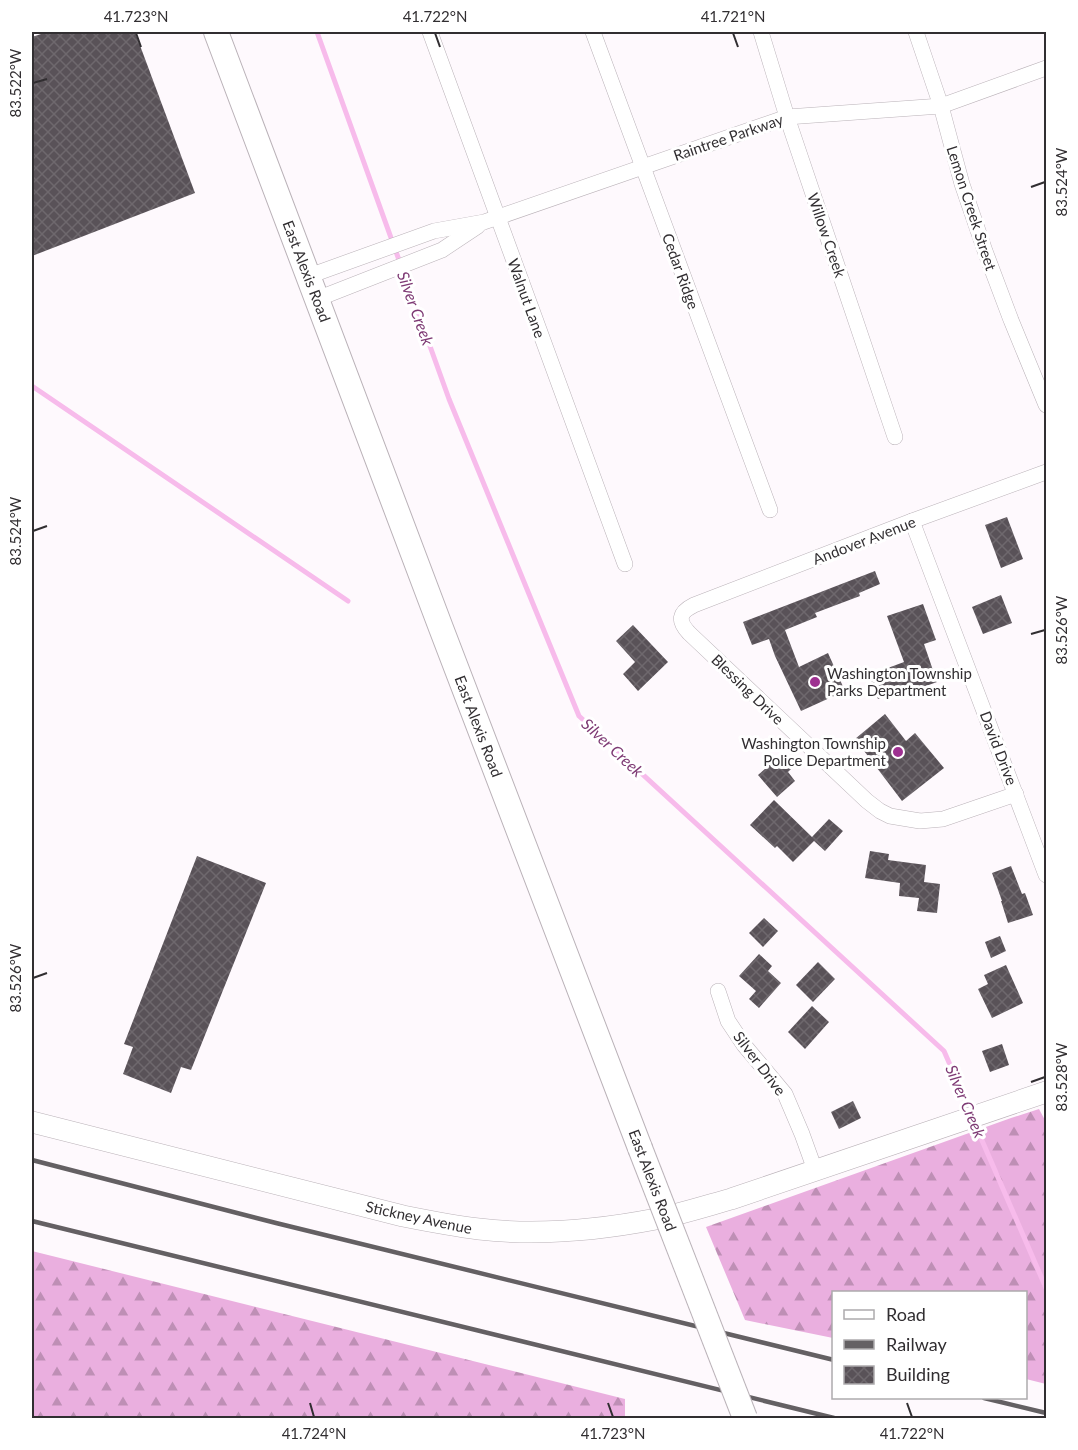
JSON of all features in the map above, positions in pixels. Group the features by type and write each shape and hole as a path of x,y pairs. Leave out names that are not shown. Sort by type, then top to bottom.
{"main road":[{"name":"East Alexis Road","path":"216,32 445,639 745,1419"}],"street":[{"name":"Walnut Lane","path":"430,32 491,220 625,564"},
{"name":"Cedar Ridge","path":"593,32 770,510"},
{"name":"Willow Creek","path":"761,32 787,117 895,437"},
{"name":"Lemon Creek Street","path":"916,32 941,106 962,184 985,251 1047,405"},
{"name":"Raintree Parkway","path":"309,276 434,231 491,220 787,117 941,106 1047,68"},
{"name":"Raintree Parkway","path":"317,299 442,250 491,220"},
{"name":"Andover Avenue","path":"683,612 694,605 912,521 1047,472"},
{"name":"David Drive","path":"912,521 1047,875"},
{"name":"Blessing Drive","path":"683,612 681,619 683,626 689,633 880,811 890,816 910,820 943,819 1016,794"},
{"name":"Silver Drive","path":"718,991 733,1029 785,1094 815,1170"},
{"name":"Stickney Avenue","path":"32,1122 441,1224 482,1229 555,1232 663,1218 731,1199 1047,1092"}],"green space":[{"path":"1039,1109 1046,1122 1046,1384 1027,1379 1027,1291 832,1291 832,1338 745,1320 706,1227"},
{"path":"32,1251 625,1399 625,1418 32,1418"}],"building":[{"path":"47,32 135,32 195,193 32,256 32,37"},
{"path":"1007,517 1023,559 1001,568 985,525"},
{"path":"875,571 880,584 859,593 860,596 815,613 817,617 785,630 799,667 828,653 845,691 801,711 769,639 752,645 743,622"},
{"path":"1001,595 1012,623 983,634 972,607"},
{"path":"923,604 936,640 924,644 937,682 909,692 907,688 878,699 869,675 904,662 887,616"},
{"path":"633,625 668,662 638,691 623,674 635,662 616,641"},
{"name":"Washington Township Police Department","path":"885,714 906,741 915,733 944,768 902,801 855,739"},
{"path":"780,756 791,769 788,772 795,781 777,797 758,775"},
{"path":"774,800 812,837 829,819 843,831 825,851 814,841 793,862 750,825"},
{"path":"870,851 889,854 888,860 926,865 924,882 940,884 937,913 917,911 919,898 899,896 900,883 865,878"},
{"path":"197,856 266,883 191,1070 181,1067 171,1093 123,1074 133,1047 124,1044"},
{"path":"1011,866 1033,915 1008,923 992,873"},
{"path":"764,918 778,931 763,947 749,933"},
{"path":"1000,936 1006,951 991,958 985,942"},
{"path":"759,954 772,966 768,971 781,983 759,1008 749,999 756,991 739,976"},
{"path":"818,962 835,979 813,1002 796,985"},
{"path":"1006,965 1023,1003 992,1018 978,989 988,984 984,975"},
{"path":"812,1006 829,1022 805,1049 788,1032"},
{"path":"1002,1044 1009,1065 990,1072 982,1051"},
{"path":"853,1101 861,1118 839,1129 831,1112"}],"waterway":[{"name":"Silver Creek","path":"317,32 449,399 579,716 944,1051 971,1113"},
{"path":"32,386 348,601"},
{"name":"Silver Creek","path":"974,1122 1046,1288"}],"railway":[{"path":"32,1160 276,1223 832,1360"},
{"path":"32,1221 834,1418"},
{"path":"988,1399 1046,1413"}],"place":[{"name":"Washington Township Parks Department","path":"815,682"},
{"name":"Washington Township Police Department","path":"898,752"}]}
